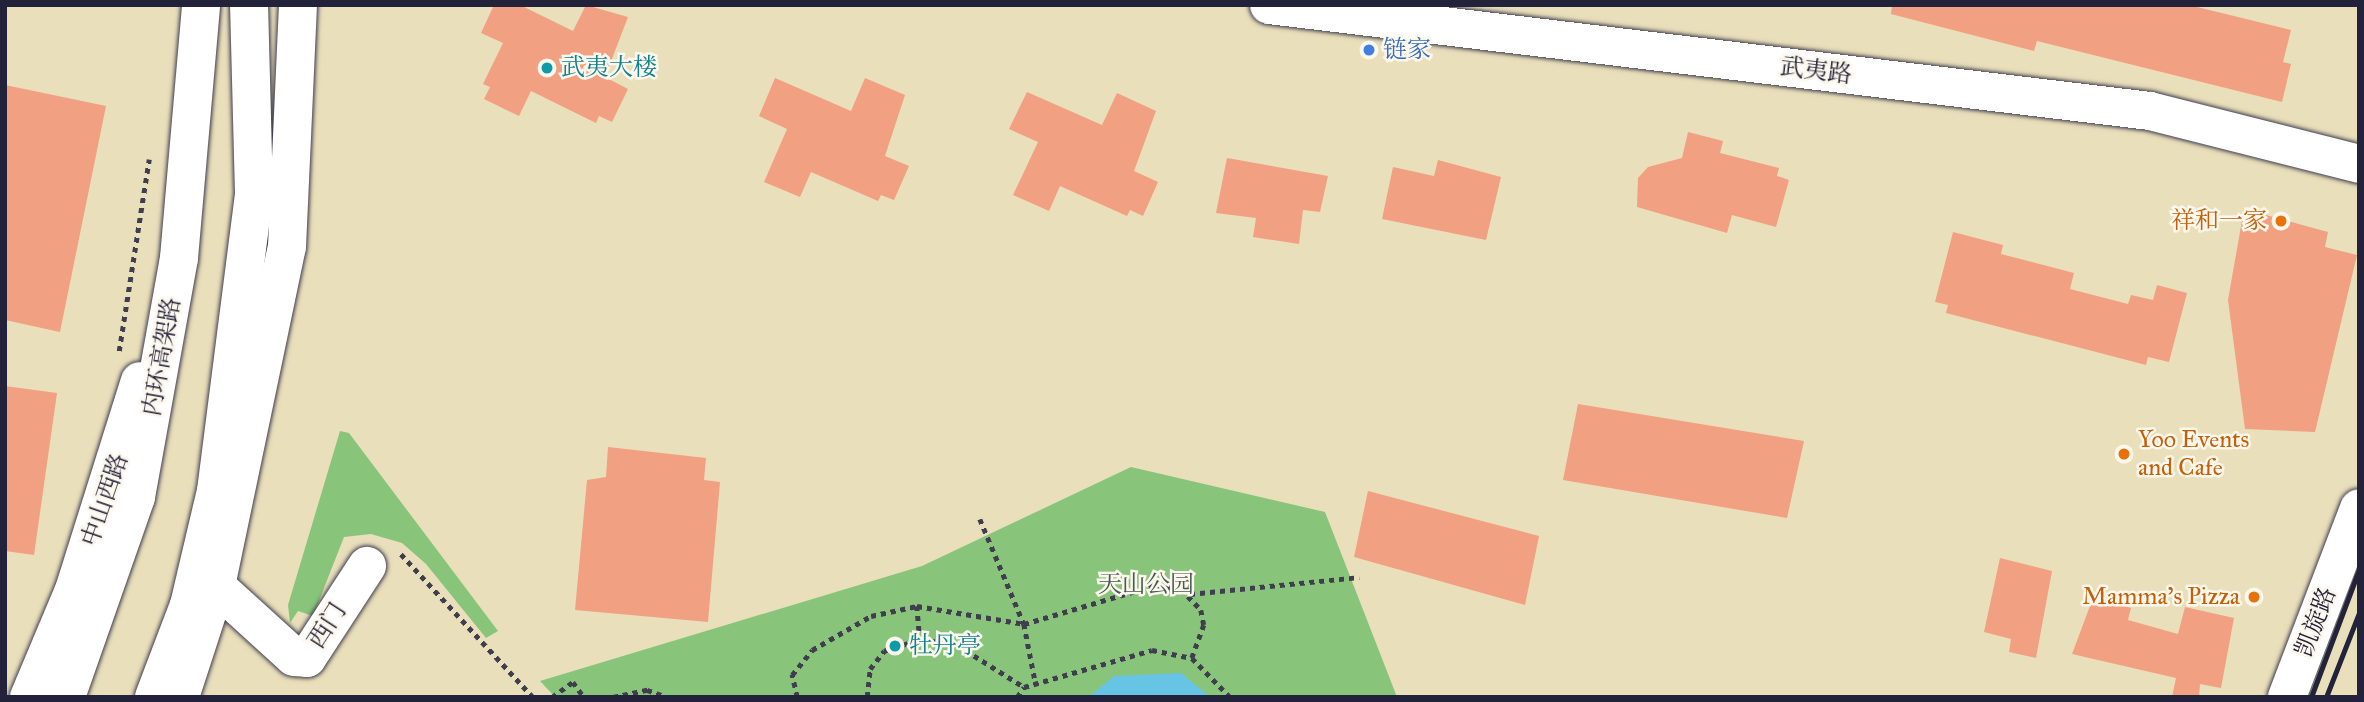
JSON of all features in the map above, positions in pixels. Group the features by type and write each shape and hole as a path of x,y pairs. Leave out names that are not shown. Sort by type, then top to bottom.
{"main road":[{"name":"中山西路","path":"29,697 74,590 130,426 170,247 191,5"},
{"name":"内环高架路","path":"66,697 136,498 179,258 201,5"},
{"path":"154,697 189,605 216,491 254,194 250,5"},
{"path":"180,697 216,586 287,247 298,5"},
{"name":"武夷路","path":"1269,5 2150,111 2359,164"},
{"name":"凯旋路","path":"2287,697 2359,508"},
{"name":"西门","path":"216,586 294,657 307,658 379,558"}],"path":[{"path":"117,360 150,144"},
{"path":"980,519 1024,624 1036,685"},
{"path":"379,558 428,578 533,697"},
{"path":"797,697 792,675 812,650 871,616 917,606 1024,624 1156,585 1190,594 1359,577"},
{"path":"1190,594 1204,625 1192,658"},
{"path":"917,606 920,639"},
{"path":"867,697 870,669 884,651 920,639 957,645 1024,687 1152,650 1192,658 1230,697"},
{"path":"552,697 573,682 584,697"},
{"path":"1017,697 1024,687"},
{"path":"613,697 647,690 667,697"}],"green space":[{"path":"340,431 349,433 498,631 486,638 426,564 402,543 371,534 344,537 313,616 298,611 290,623 288,605"},
{"name":"天山公园","path":"1131,467 1325,512 1397,697 555,697 540,681 922,566"}],"water":[{"path":"1181,673 1210,697 1089,697 1114,676"}],"building":[{"name":"武夷大楼","path":"494,5 520,5 573,31 586,5 628,17 605,77 628,89 612,122 599,116 596,123 531,91 519,116 484,99 490,87 483,84 503,43 481,33"},
{"path":"1892,5 2189,5 2291,30 2283,62 2291,64 2282,102 2037,41 2034,51 1891,14"},
{"path":"775,78 851,111 865,78 905,95 885,156 909,166 894,200 881,195 878,201 811,172 800,197 764,182 787,129 759,116"},
{"path":"5,85 106,106 60,332 5,320"},
{"path":"1027,92 1102,125 1117,93 1156,111 1134,171 1158,182 1143,216 1130,210 1127,216 1060,186 1049,211 1013,195 1038,142 1009,129"},
{"path":"1688,132 1723,141 1720,153 1779,168 1777,176 1789,180 1776,227 1732,215 1727,233 1637,207 1638,178 1648,167 1682,158"},
{"path":"1227,158 1328,176 1320,212 1303,210 1299,244 1253,237 1256,218 1216,213"},
{"path":"1438,160 1501,177 1486,240 1382,219 1393,167 1434,176"},
{"path":"2244,209 2328,232 2325,247 2357,255 2315,432 2245,429 2228,300"},
{"path":"1953,232 2003,245 2001,254 2074,273 2070,289 2128,304 2131,295 2153,300 2157,285 2187,293 2169,362 2148,357 2146,365 1946,313 1948,305 1935,302"},
{"path":"5,386 57,393 34,555 5,551"},
{"path":"1578,404 1804,441 1787,518 1563,480"},
{"path":"608,447 706,458 704,480 720,482 708,622 575,610 587,480 606,477"},
{"path":"1368,491 1539,536 1525,605 1354,557"},
{"path":"2000,558 2052,571 2036,658 2009,652 2011,639 1984,632"},
{"path":"2093,598 2131,608 2128,620 2178,634 2185,607 2234,618 2221,688 2200,684 2199,697 2172,697 2176,678 2072,654"}],"railway":[{"path":"2311,697 2359,569"},
{"path":"2326,697 2359,613"}],"place":[{"name":"链家","path":"1369,50"},
{"name":"武夷大楼","path":"547,68"},
{"name":"祥和一家","path":"2281,221"},
{"name":"Yoo Events and Cafe","path":"2124,454"},
{"name":"Mamma's Pizza","path":"2254,597"},
{"name":"牡丹亭","path":"895,646"}]}
